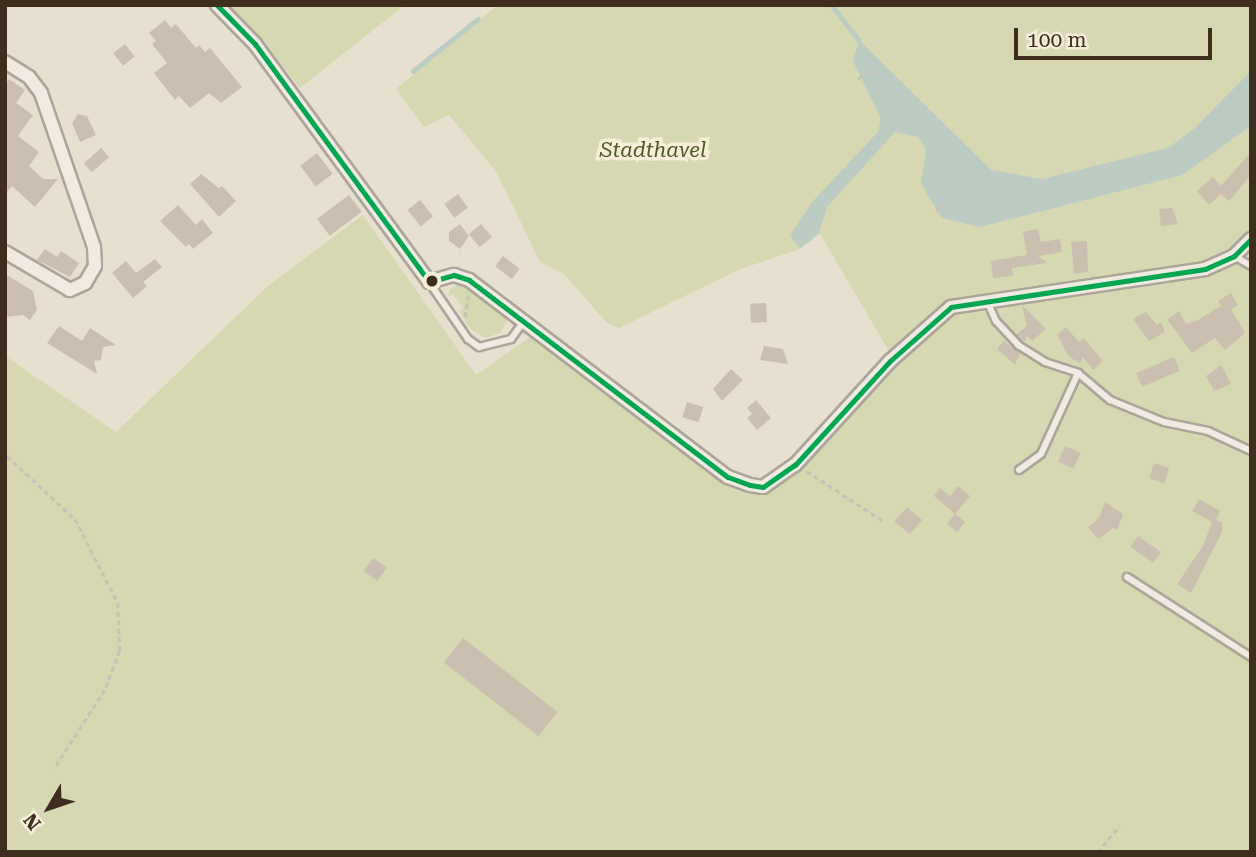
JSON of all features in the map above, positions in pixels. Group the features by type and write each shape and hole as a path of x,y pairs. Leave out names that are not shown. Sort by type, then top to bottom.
{"street":[{"path":"217,5 255,44 429,282 454,275 469,279 728,477 763,487 795,465 939,313 986,299 1177,275 1234,256 1251,239"},
{"path":"5,62 29,77 41,93 94,247 95,266 85,284 70,290 5,252"}],"lane":[{"path":"1234,256 1251,267"},
{"path":"429,282 457,323 479,347 511,339 524,321"},
{"path":"986,299 996,321 1018,345 1045,362 1078,373 1125,408 1208,431 1251,451"},
{"path":"1019,470 1041,454 1078,373"},
{"path":"1127,577 1251,657"}],"path":[{"path":"858,79 870,70"},
{"path":"936,211 943,204"},
{"path":"457,323 467,315 469,279"},
{"path":"7,456 75,519 118,603 120,651 105,690 54,769"},
{"path":"795,465 883,521"},
{"path":"1097,852 1120,826"}],"green space":[{"path":"228,5 405,5 300,88 262,39"},
{"name":"Stadthavel","path":"498,5 1251,5 1251,852 5,852 5,356 116,432 268,286 363,215 476,375 530,337 729,483 751,492 765,494 802,467 896,363 820,234 800,249 738,270 619,328 607,323 564,274 540,262 496,171 449,115 424,127 396,89"},
{"path":"459,283 502,313 507,321 500,333 486,338 471,329 459,311 463,308 453,294 449,296 449,290"}],"shaded area":[{"path":"859,40 991,170 1042,179 1168,148 1195,128 1251,71 1251,126 1182,175 980,227 942,218 921,184 926,149 918,137 895,132 827,207 819,233 800,249 790,235 813,201 878,132 881,119 853,61"}],"building":[{"path":"165,20 171,28 176,24 196,48 199,45 205,52 210,48 242,87 221,103 209,93 190,108 179,96 175,100 154,73 167,63 152,44 156,41 149,33"},
{"path":"125,44 135,57 123,66 113,53"},
{"path":"9,79 25,90 16,103 33,115 18,136 39,152 29,166 43,179 58,179 35,207 12,186 5,194 5,85"},
{"path":"78,114 87,116 96,135 80,142 72,123"},
{"path":"101,148 109,157 92,172 84,163"},
{"path":"1251,152 1251,175 1229,201 1221,194 1209,205 1197,191 1213,177 1221,186"},
{"path":"317,153 333,174 316,186 300,166"},
{"path":"201,174 219,188 222,186 236,201 219,217 190,184"},
{"path":"458,194 468,208 454,218 444,204"},
{"path":"349,195 362,212 330,236 317,219"},
{"path":"420,200 433,216 421,226 408,210"},
{"path":"178,205 196,225 202,219 213,233 193,249 189,244 186,247 160,221"},
{"path":"1172,208 1178,224 1161,226 1159,209"},
{"path":"460,224 469,236 460,249 449,241 449,232"},
{"path":"481,224 492,237 480,247 469,234"},
{"path":"1038,229 1041,242 1060,239 1062,252 1038,256 1047,263 1012,268 1013,276 993,278 991,261 1027,255 1023,232"},
{"path":"1087,241 1088,272 1074,274 1071,242"},
{"path":"45,249 57,257 61,251 79,263 70,277 37,260"},
{"path":"503,256 520,269 512,279 495,266"},
{"path":"155,259 162,267 143,282 147,286 133,298 112,273 126,261 136,273"},
{"path":"5,274 33,291 37,310 30,320 23,315 5,317"},
{"path":"1231,293 1238,305 1231,309 1245,333 1225,350 1215,338 1192,353 1167,319 1179,311 1186,324 1198,320 1221,306 1218,301"},
{"path":"766,303 767,322 751,323 750,304"},
{"path":"1022,305 1046,329 1032,341 1027,336 1025,342 1016,335 1027,326"},
{"path":"1146,312 1157,325 1161,322 1165,332 1149,341 1133,319"},
{"path":"59,326 82,341 90,328 116,345 103,347 101,360 94,361 97,374 47,343"},
{"path":"1066,327 1079,342 1084,338 1103,361 1093,370 1083,357 1080,363 1069,357 1057,335"},
{"path":"1004,341 1020,353 1015,365 997,349"},
{"path":"764,346 783,349 788,364 760,360"},
{"path":"1174,357 1180,371 1142,387 1136,373"},
{"path":"1221,365 1231,384 1214,391 1206,376"},
{"path":"731,369 743,380 722,401 713,389"},
{"path":"756,400 771,418 757,430 747,418 752,414 747,408"},
{"path":"687,402 703,407 699,422 682,417"},
{"path":"1065,446 1081,453 1074,468 1058,462"},
{"path":"1154,463 1169,468 1164,483 1149,478"},
{"path":"958,486 970,496 955,514 934,496 940,488 950,496"},
{"path":"1199,499 1220,511 1216,520 1222,522 1222,532 1191,593 1177,584 1203,546 1212,522 1192,511"},
{"path":"1105,502 1123,514 1117,530 1113,528 1098,539 1088,527 1099,518"},
{"path":"907,507 922,520 910,534 895,521"},
{"path":"955,514 965,522 957,532 947,524"},
{"path":"1138,536 1161,552 1153,563 1131,547"},
{"path":"373,558 387,568 377,581 364,571"},
{"path":"463,638 558,712 538,736 444,662"}],"waterway":[{"path":"832,5 859,40"},
{"path":"413,71 478,19"}],"transit line":[{"path":"217,5 255,44 429,282 454,275 469,280 728,477 750,485 763,487 795,465 890,361 951,307 1205,269 1234,256 1251,239"}]}
